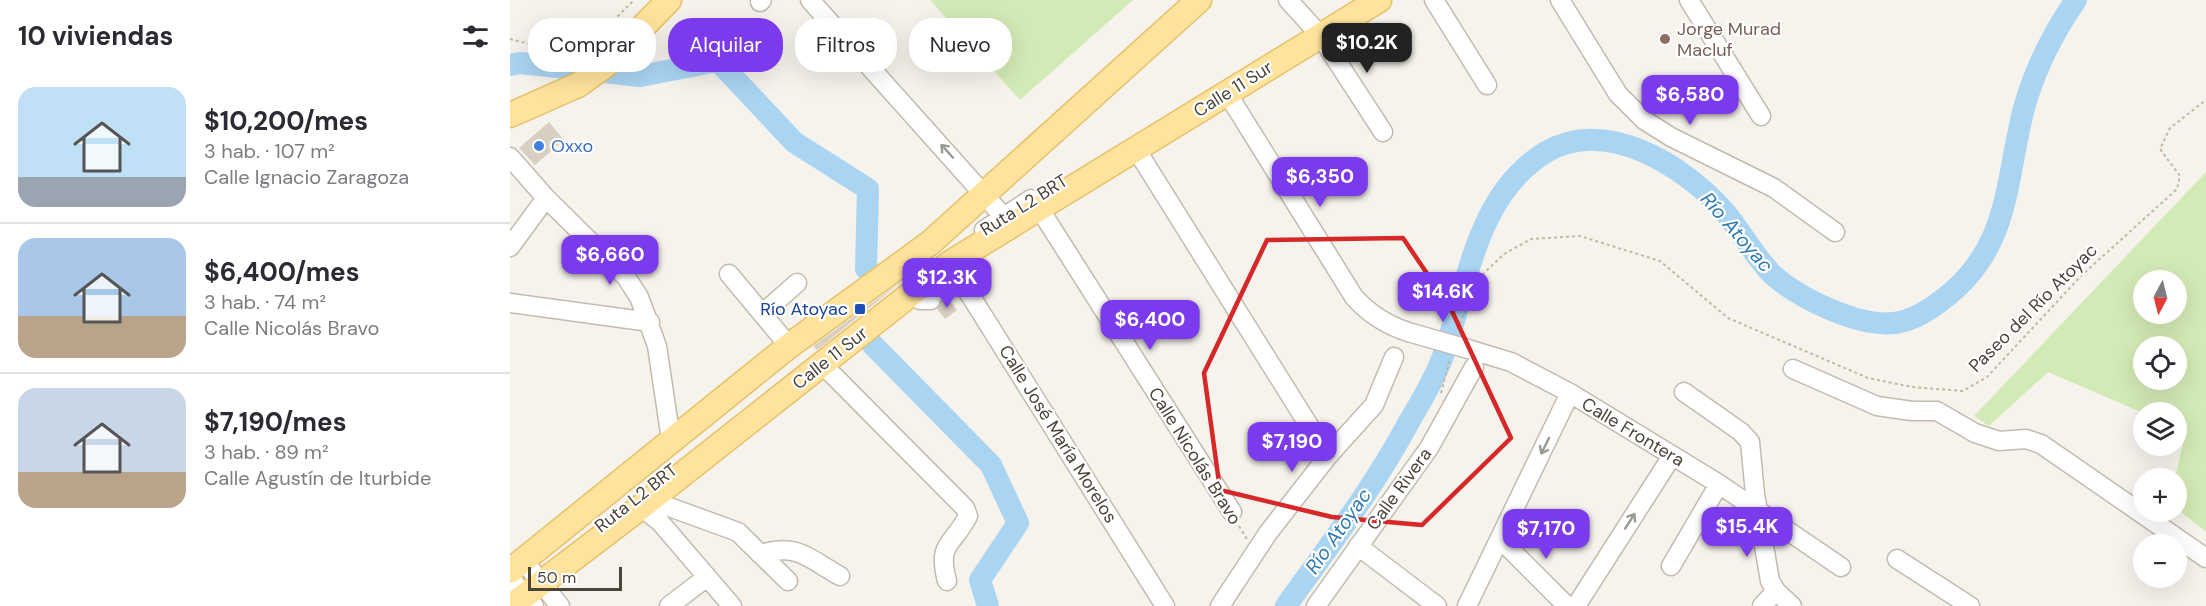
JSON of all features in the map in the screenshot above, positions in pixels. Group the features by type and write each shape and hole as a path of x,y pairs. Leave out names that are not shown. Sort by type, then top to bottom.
{"main road":[{"path":"638,18 653,0"},
{"path":"650,18 669,0"},
{"name":"Calle 11 Sur","path":"521,584 646,503 822,364 928,296 955,269 998,210 1199,0"},
{"name":"Calle 11 Sur","path":"521,584 671,440 789,346 930,243 998,210 1039,208 1227,93 1317,32 1378,0"},
{"path":"510,116 582,72"},
{"path":"510,105 544,97"}],"street":[{"path":"810,0 998,210"},
{"name":"Ruta L2 BRT","path":"521,584 998,210 1211,0"},
{"path":"1288,0 1317,32 1383,132"},
{"name":"Ruta L2 BRT","path":"998,210 1317,32 1361,0"},
{"path":"1434,0 1487,85"},
{"path":"1560,0 1618,94 1644,120 1671,137 1774,188 1835,232"},
{"path":"1689,0 1761,116"},
{"name":"Calle Frontera","path":"1227,93 1354,297 1365,309 1380,320 1408,332 1459,350 1511,362 1570,393 1719,484 1841,567"},
{"path":"1136,149 1328,456"},
{"path":"510,157 546,198 626,277 650,322 657,346 671,440"},
{"path":"510,247 546,198"},
{"name":"Calle Nicolás Bravo","path":"1039,208 1232,513"},
{"path":"928,296 955,269"},
{"name":"Calle José María Morelos","path":"955,269 1165,606"},
{"path":"729,274 789,346"},
{"path":"763,313 797,283"},
{"path":"510,303 650,322"},
{"path":"1220,606 1254,552 1328,456 1374,405 1394,357"},
{"path":"822,364 965,508 968,516 945,549 942,558 947,581"},
{"name":"Calle Rivera","path":"1316,606 1429,448 1474,367"},
{"path":"1793,369 1877,406 1912,411 1937,411 1975,433 1999,441 2026,438 2042,444 2206,558"},
{"path":"1684,392 1741,432 1750,442 1755,494 1760,513 1766,564 1776,591 1792,606"},
{"path":"1467,606 1570,393"},
{"path":"1576,606 1672,456"},
{"path":"1671,566 1719,484"},
{"path":"646,503 679,510 738,532 788,581"},
{"path":"646,503 732,606"},
{"path":"660,522 679,510"},
{"path":"1500,539 1567,606"},
{"path":"1358,546 1437,606"},
{"path":"760,554 777,549 794,550 840,576"},
{"path":"1896,559 1971,606"},
{"path":"669,606 707,577"},
{"path":"521,584 560,606"},
{"path":"1762,606 1776,591"}],"path":[{"path":"510,39 578,56 634,0"},
{"name":"Paseo del Río Atoyac","path":"1456,332 1481,276 1504,254 1531,239 1580,236 1660,261 1728,318 1868,378 1912,387 1963,391 1987,377 2081,276 2178,189 2180,176 2160,149 2170,128 2206,100"},
{"path":"1441,395 1459,350"},
{"name":"Calle Nicolás Bravo","path":"1232,513 1254,552"}],"highlighted area":[{"path":"1403,238 1451,309 1511,438 1422,525 1332,517 1220,490 1204,373 1267,240"}],"green space":[{"path":"930,0 1133,0 1020,100 995,72 1012,72 1012,18 946,18"},
{"path":"2206,172 2206,532 2187,517 2187,468 2177,468 2180,456 2187,456 2187,402 2133,402 2133,409 2048,372 1989,426 1974,416"}],"building":[{"path":"549,122 564,140 535,165 519,148"},
{"path":"905,279 817,350 813,346"},
{"path":"950,301 957,310 945,319 937,309 942,303"}],"waterway":[{"name":"Río Atoyac","path":"1286,606 1366,493 1428,390 1443,356 1477,244 1503,192 1522,170 1546,152 1569,143 1593,140 1618,143 1642,151 1687,177 1706,193 1723,210 1765,267 1797,292 1846,316 1879,323 1907,320 1920,315 1942,300 1965,280 1981,259 2002,212 2028,94 2046,52 2076,0"},
{"name":"Río Atoyac","path":"510,65 520,63 640,76 718,61 794,142 868,189 866,269"},
{"name":"Río Atoyac","path":"873,345 991,465 1018,523 980,580 988,606"}],"place":[{"name":"Jorge Murad Macluf","path":"1665,39"},
{"name":"Oxxo","path":"539,146"},
{"name":"Río Atoyac","path":"860,309"}]}
